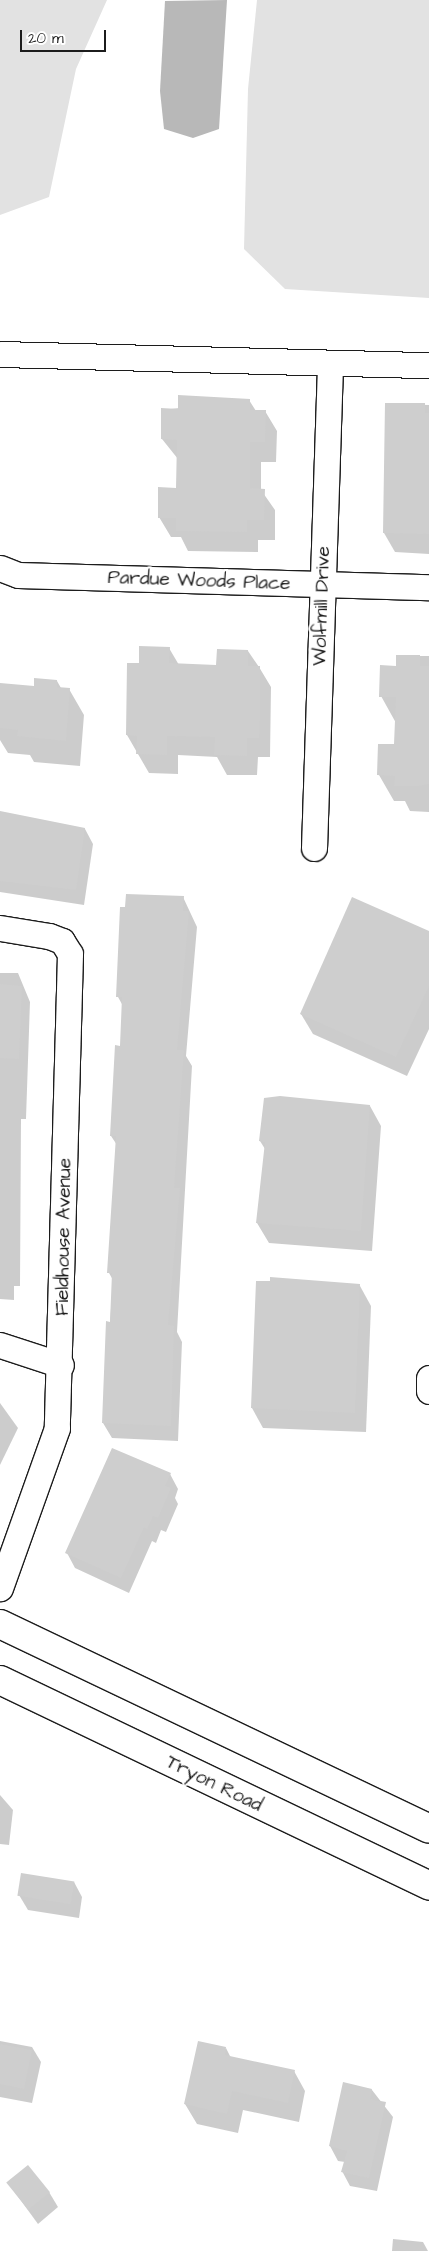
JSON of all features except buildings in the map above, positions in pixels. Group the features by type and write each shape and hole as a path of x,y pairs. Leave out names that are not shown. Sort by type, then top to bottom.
{"main road":[{"path":"0,1624 429,1829"},
{"name":"Tryon Road","path":"0,1680 429,1886"}],"street":[{"path":"0,354 429,365"},
{"name":"Wolfmill Drive","path":"314,848 330,363"},
{"name":"Pardue Woods Place","path":"0,568 18,576 429,587"},
{"name":"Fieldhouse Avenue","path":"0,928 49,936 62,941 70,954 61,1365 57,1428 0,1588"},
{"path":"0,1345 61,1365"},
{"path":"429,1378 429,1391"}],"shaded area":[{"path":"0,0 107,0 76,69 49,197 0,215"},
{"path":"227,0 219,129 193,138 164,129 160,91 165,1"},
{"path":"257,0 429,0 429,298 285,289 244,249 248,89"}]}
